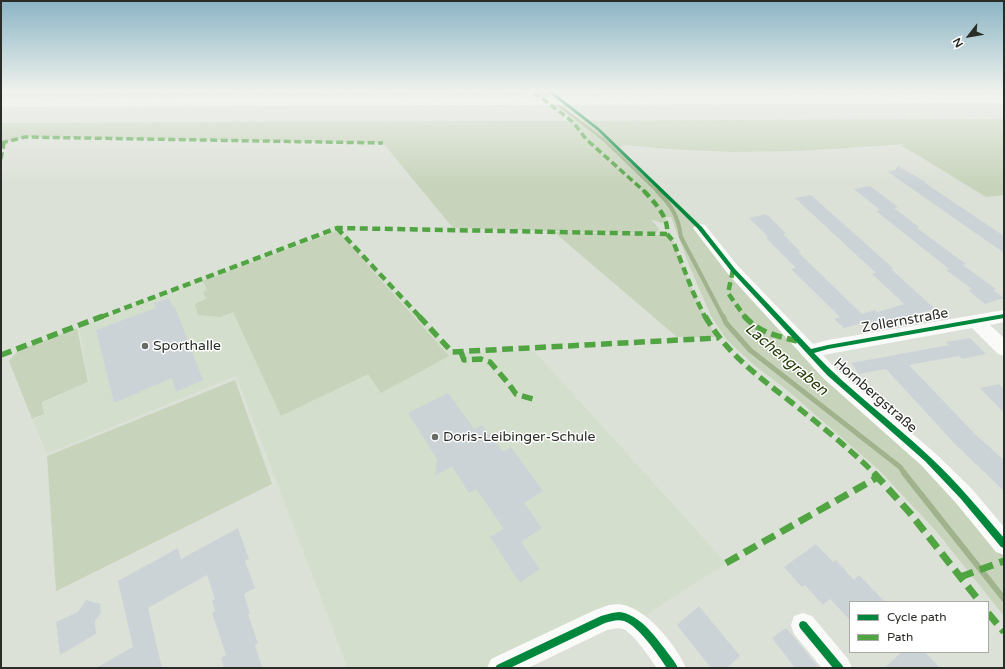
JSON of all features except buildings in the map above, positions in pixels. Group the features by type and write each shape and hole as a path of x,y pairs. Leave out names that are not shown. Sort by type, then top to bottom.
{"street":[{"name":"Hornbergstraße","path":"700,228 733,270 829,373 928,459 964,496 1004,544"},
{"name":"Zollernstraße","path":"810,352 828,347 1004,316"},
{"path":"976,321 1004,349"},
{"path":"500,668 615,616 624,617 635,622 674,668"},
{"path":"803,625 839,668"}],"shaded area":[{"path":"1,123 1004,123 1004,195 986,197 901,146 906,144 799,151 731,152 625,145 618,149 679,209 941,481 1004,552 1004,616 936,531 880,471 787,390 754,365 727,340 711,316 691,270 671,217 666,217 665,221 661,223 651,219 659,229 656,234 453,228 383,143 25,137 1,143"},
{"name":"Doris-Leibinger-Schule","path":"337,228 452,352 534,351 726,563 635,622 624,617 506,668 348,668 236,376 47,454 33,420 44,415 43,402 89,382 79,327 196,280"},
{"path":"337,231 449,356 381,393 368,374 281,416 233,312 220,317 198,315 195,304 206,299 203,292 207,290 203,281"},
{"path":"554,232 667,234 673,241 698,302 717,337 677,337"},
{"path":"77,328 88,382 42,402 44,414 32,419 9,361 19,350"},
{"path":"235,380 272,484 56,591 47,456"}],"waterway":[{"name":"Lachengraben","path":"582,123 603,139 657,191"},
{"name":"Lachengraben","path":"657,191 674,212 681,237 723,317"},
{"name":"Lachengraben","path":"723,316 726,323 750,350 900,467 905,474"},
{"name":"Lachengraben","path":"904,473 1004,599"}],"marked path":[{"path":"574,123 586,139 638,185 662,213 668,225 667,234"},
{"path":"1,143 25,137 383,143"},
{"path":"1,159 4,143"},
{"path":"337,228 452,352 718,338"},
{"path":"1,355 337,228 667,234"},
{"path":"667,234 673,241 693,292 719,339 738,359 842,443 880,479 924,530 979,601"},
{"path":"733,270 728,293 735,305 749,322 766,333 797,341"},
{"path":"461,352 464,360 481,359 490,362 494,365 516,394 536,400"},
{"path":"726,563 878,477"},
{"path":"960,577 1004,561"},
{"path":"989,614 1004,632"}],"cycle path":[{"path":"591,123 700,228 733,270 829,373 928,459 964,496 1004,544"},
{"path":"810,352 828,347 1004,316"},
{"path":"500,668 604,619 619,616 625,617 638,625 651,639 673,668"},
{"path":"803,625 839,668"}],"place":[{"name":"Sporthalle","path":"145,346"},
{"name":"Doris-Leibinger-Schule","path":"435,437"}]}
